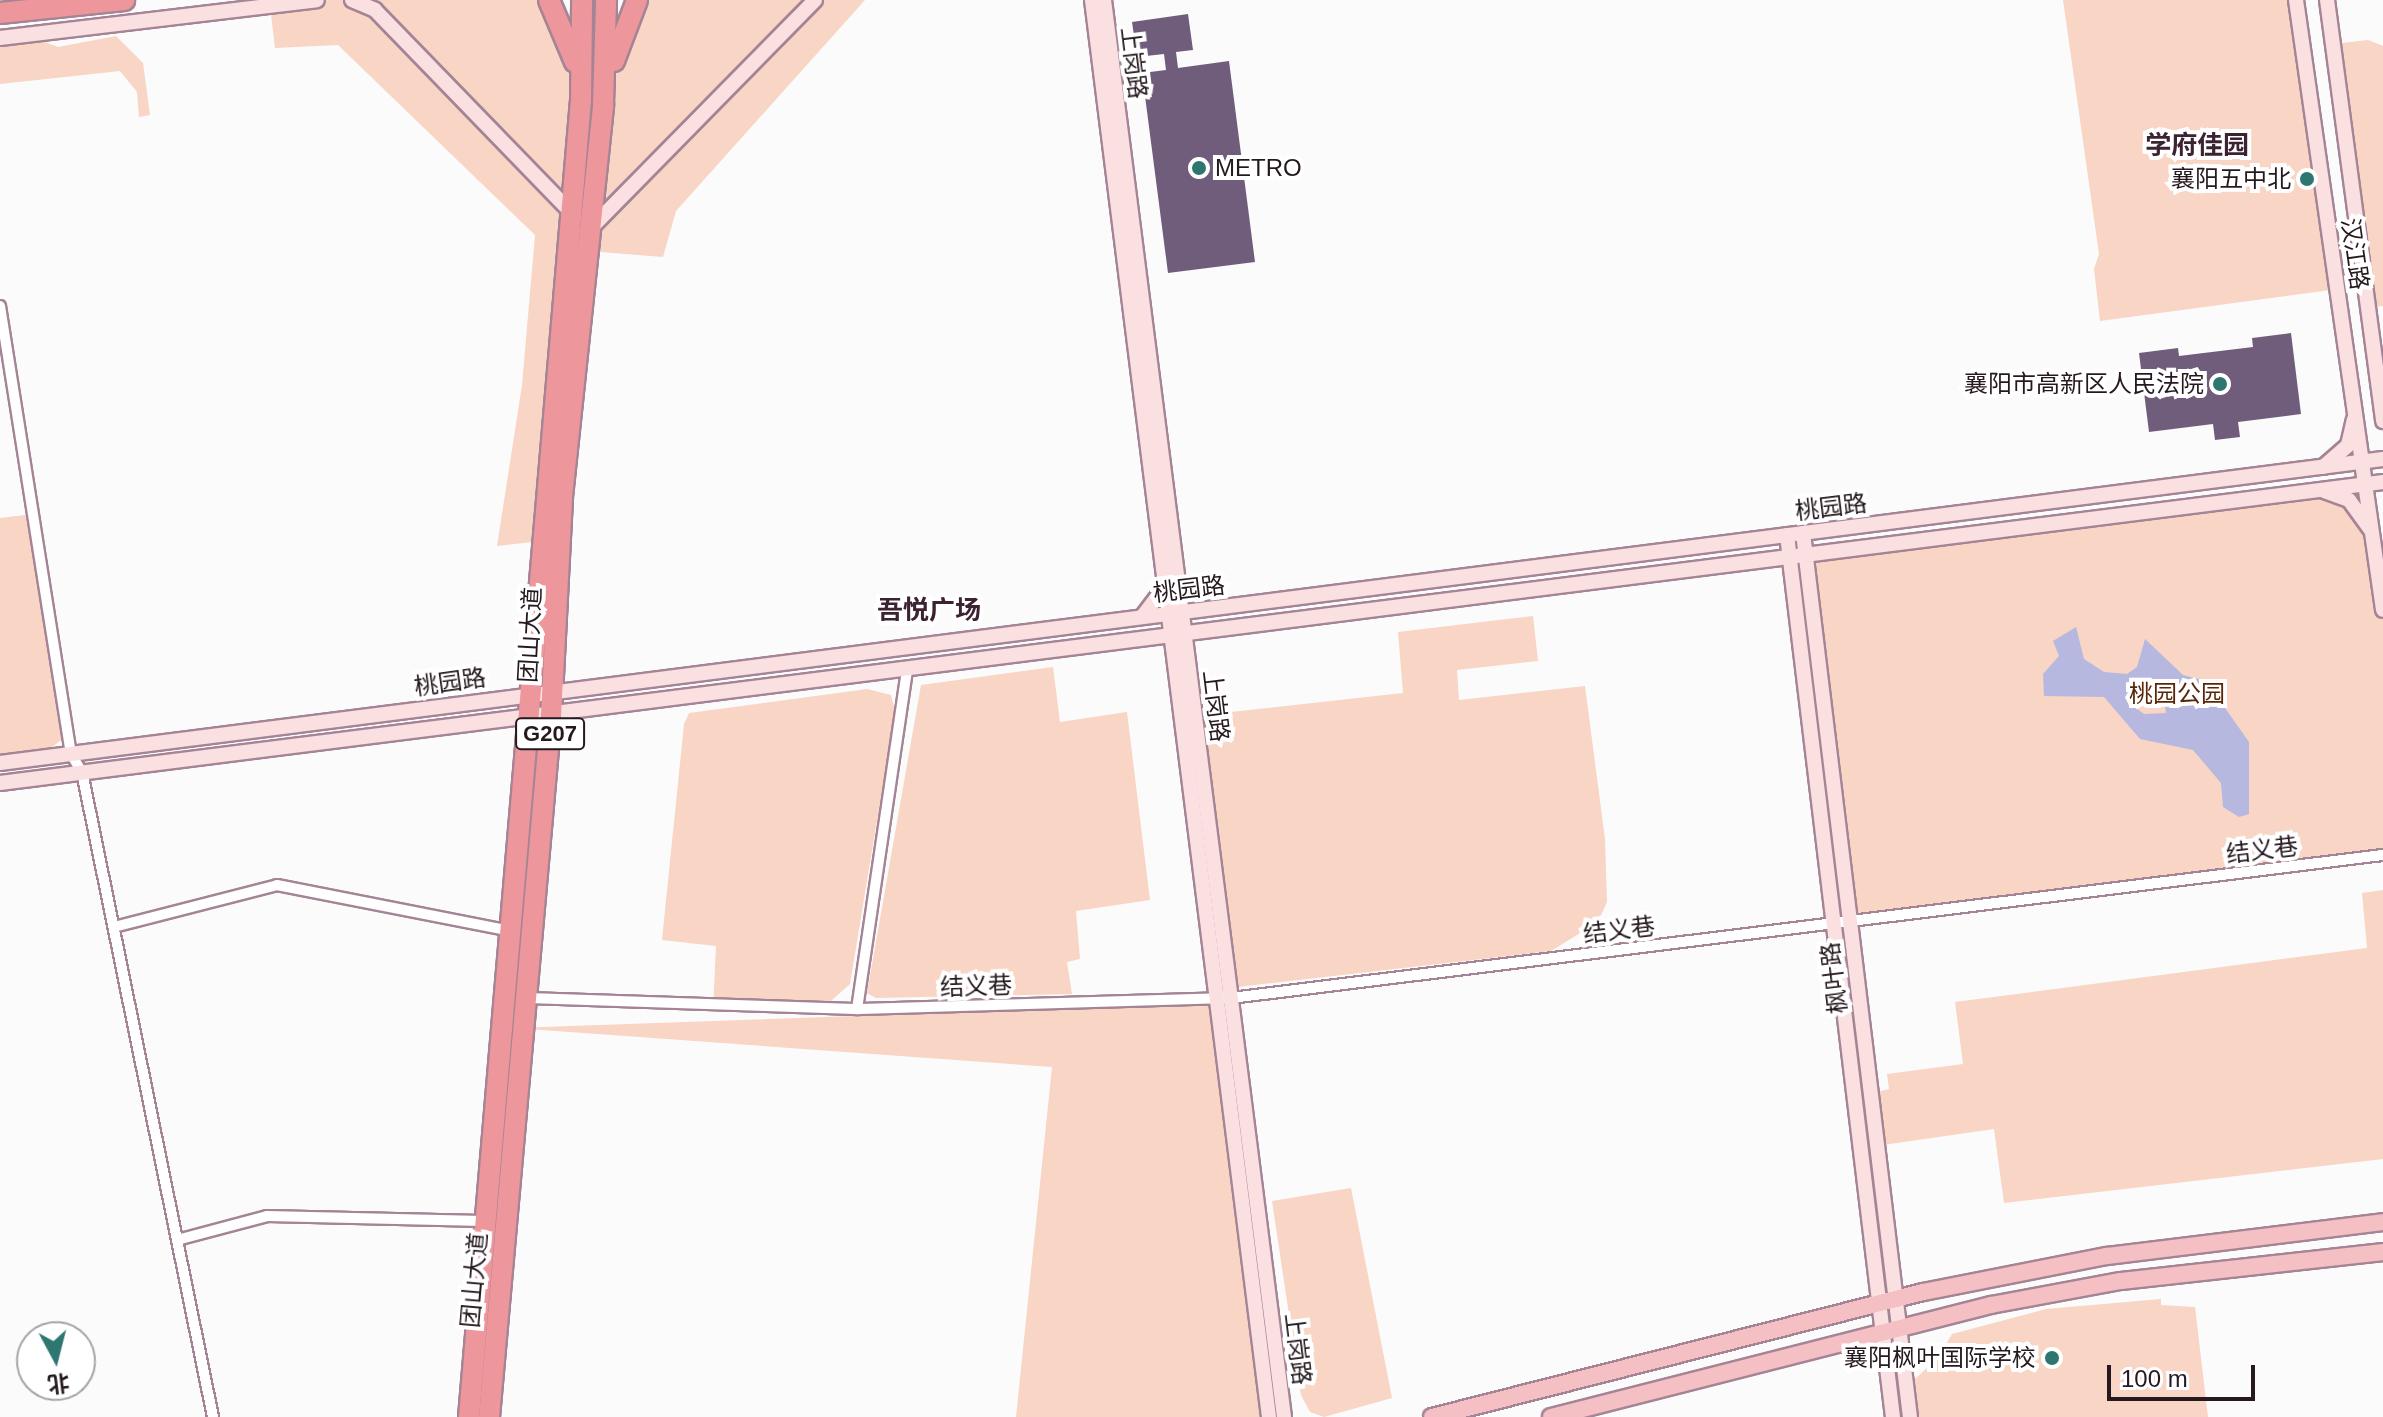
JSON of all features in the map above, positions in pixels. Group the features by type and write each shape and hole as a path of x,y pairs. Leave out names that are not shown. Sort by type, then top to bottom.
{"highway":[{"path":"0,13 124,0"},
{"path":"549,0 573,49 580,108"},
{"name":"团山大道","path":"469,1417 483,1221 513,932 572,213 580,108 582,0"},
{"name":"团山大道","path":"489,1417 551,716 562,497 603,104 606,0"},
{"path":"603,104 627,12 637,0"}],"main road":[{"path":"0,38 317,0"},
{"path":"352,0 375,10 572,213"},
{"path":"590,229 815,0"},
{"name":"上岗路","path":"1092,0 1172,587"},
{"name":"上岗路","path":"1104,0 1175,613 1224,999 1283,1410"},
{"name":"汉江路","path":"2296,0 2383,610"},
{"name":"汉江路","path":"2327,0 2382,414"},
{"path":"2323,467 2348,445 2356,412"},
{"name":"桃园路","path":"0,763 553,690 2383,459"},
{"name":"桃园路","path":"0,783 551,716 2383,482"},
{"path":"2320,490 2349,500 2373,532"},
{"name":"枫叶路","path":"1803,533 1797,557 1834,923 1891,1332 1910,1417"},
{"name":"枫叶路","path":"1787,535 1797,557 1849,921 1887,1301"},
{"path":"1142,617 1172,587 1206,609"},
{"path":"1148,639 1181,660 1208,631"},
{"name":"上岗路","path":"1224,999 1269,1417"},
{"path":"1432,1417 1887,1301 2107,1256 2383,1222"},
{"path":"1551,1417 1891,1332 2121,1281 2383,1252"},
{"name":"枫叶路","path":"1891,1332 1893,1417"},
{"path":"1283,1410 1292,1417"}],"street":[{"path":"0,306 71,754 82,772 213,1417"},
{"path":"857,1009 907,670"},
{"name":"结义巷","path":"526,998 857,1009 1224,999 2383,855"},
{"path":"114,927 277,885 513,932"},
{"path":"177,1240 267,1216 483,1221"}],"green space":[{"path":"317,0 549,0 581,101 541,541 497,546 522,385 535,235 338,45 275,48 270,6"},
{"path":"637,0 865,0 676,211 663,257 588,251 603,104"},
{"path":"2063,0 2296,0 2338,289 2100,321 2094,269 2099,254"},
{"path":"43,33 45,42 58,47 116,36 143,63 150,115 139,117 137,92 120,71 0,84 0,38"},
{"path":"2368,40 2383,46 2383,306 2368,308 2333,44"},
{"name":"桃园公园","path":"2320,490 2349,500 2373,532 2383,610 2383,855 1849,921 1805,556"},
{"path":"33,514 68,735 44,753 0,758 0,518"},
{"path":"1533,616 1538,661 1457,670 1459,700 1585,686 1605,839 1607,902 1598,922 1551,951 1238,987 1203,715 1403,693 1398,632"},
{"path":"1053,667 1060,722 1127,712 1150,900 1076,911 1080,959 1067,962 1072,994 876,998 867,993 921,685"},
{"path":"867,689 891,695 895,711 850,984 831,1001 713,1010 716,946 662,940 684,724 689,713"},
{"path":"2383,890 2383,1159 2004,1203 1994,1129 1883,1145 1877,1092 1889,1089 1887,1074 1963,1064 1955,1002 2367,948 2362,893"},
{"path":"1224,1003 1275,1417 1016,1417 1052,1067 514,1028"},
{"path":"1351,1188 1392,1398 1324,1417 1310,1412 1301,1395 1272,1201"},
{"name":"襄阳枫叶国际学校","path":"2161,1299 2161,1305 2195,1307 2208,1417 1910,1417 1906,1387 1938,1358 1952,1334 2046,1309"}],"water":[{"path":"2076,627 2084,659 2104,672 2127,674 2137,667 2145,639 2183,675 2206,681 2249,742 2249,814 2239,817 2223,807 2221,783 2193,750 2140,739 2104,697 2044,696 2043,674 2059,656 2053,641","holes":["2150,690 2164,701 2166,713 2144,714 2136,708 2132,694"]}],"building":[{"name":"METRO","path":"1188,14 1193,50 1176,52 1178,68 1229,61 1255,262 1168,273 1142,73 1166,70 1164,54 1137,57 1132,22"},
{"name":"襄阳市高新区人民法院","path":"2291,333 2301,414 2238,422 2240,437 2215,440 2213,424 2149,432 2139,353 2178,348 2179,356 2253,347 2252,338"}],"place":[{"name":"METRO","path":"1199,168"},
{"name":"襄阳五中北","path":"2307,179"},
{"name":"襄阳市高新区人民法院","path":"2220,384"},
{"name":"襄阳枫叶国际学校","path":"2052,1358"}],"district":[{"name":"学府佳园","path":"2197,146"},
{"name":"吾悦广场","path":"929,611"}]}
